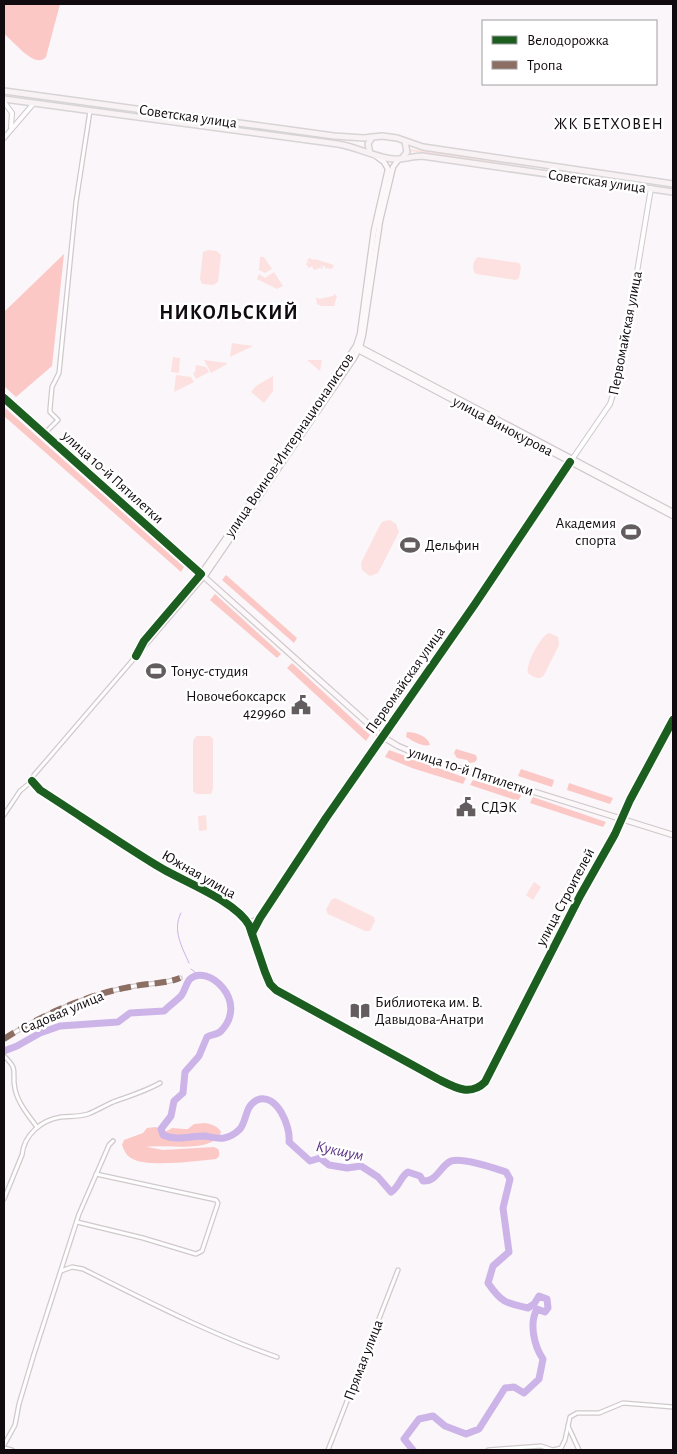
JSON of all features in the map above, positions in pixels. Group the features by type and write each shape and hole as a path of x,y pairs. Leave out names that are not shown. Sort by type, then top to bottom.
{"main road":[{"name":"Советская улица","path":"4,91 334,136 382,136 397,138 423,147 673,184"},
{"path":"34,103 41,96"},
{"name":"Советская улица","path":"4,101 90,110 338,144 372,154 401,158 422,156 673,192"},
{"path":"372,137 368,144 372,154"},
{"path":"401,158 406,152 405,142"},
{"name":"улица Воинов-Интернационалистов","path":"372,154 384,162 388,169 377,211 372,261"},
{"name":"улица Воинов-Интернационалистов","path":"202,575 296,441 358,348 382,213 394,167 401,158"},
{"path":"538,172 539,164"},
{"name":"Первомайская улица","path":"651,188 652,181"},
{"name":"улица Винокурова","path":"358,348 673,512"},
{"name":"улица Винокурова","path":"572,460 673,516"},
{"name":"улица 10-й Пятилетки","path":"202,575 382,737 398,746 426,758 621,818 673,836"}],"street":[{"path":"4,101 10,109 12,117 9,132"},
{"path":"4,138 34,103"},
{"path":"44,434 58,420 50,412 52,387 59,373 76,202 90,110"},
{"name":"Первомайская улица","path":"252,933 260,918 485,589 613,397 628,326 651,188"},
{"name":"улица 10-й Пятилетки","path":"4,398 202,575"},
{"name":"улица Воинов-Интернационалистов","path":"4,815 20,790 32,782 34,775 136,656 202,575"},
{"name":"улица Строителей","path":"480,1087 485,1082 673,720"},
{"name":"Южная улица","path":"32,782 40,790 137,853 223,902 246,920 270,984 276,990 456,1088 469,1090 480,1087"},
{"path":"246,920 252,921 260,918"},
{"name":"Садовая улица","path":"4,1039 50,1014 95,996 135,986 169,982 180,978"},
{"path":"4,1056 13,1065 14,1087 21,1105 37,1127"},
{"path":"4,1199 22,1155 23,1148 31,1133 37,1127 55,1118 88,1114 148,1090 160,1083"},
{"path":"12,1450 4,1446 15,1424 19,1404 77,1222 109,1144 113,1141"},
{"path":"77,1222 196,1254 202,1251 218,1204 216,1200 96,1174"},
{"path":"61,1271 72,1267 83,1269 162,1308 252,1348 277,1357"},
{"name":"Прямая улица","path":"328,1450 398,1270"},
{"path":"488,1450 540,1446 553,1450 563,1445 570,1417 573,1414 599,1413 623,1403 673,1407"},
{"path":"568,1426 579,1450"}],"shaded area":[{"path":"4,4 60,4 46,57 36,60 25,53 4,34"},
{"path":"409,149 535,166 535,168 409,151"},
{"path":"542,169 638,182 638,183"},
{"path":"208,250 217,251 221,255 218,282 213,285 202,284 200,279 203,252"},
{"path":"64,254 52,366 16,397 4,386 4,312"},
{"path":"260,257 264,257 272,269 265,273 259,270"},
{"path":"478,257 519,263 521,267 519,278 516,280 476,274 473,265"},
{"path":"309,258 334,265 332,269 322,266 323,269 321,269 320,265 320,268 314,270 312,266 309,268 306,264 307,262 312,264 307,261"},
{"path":"274,272 283,286 277,289 257,279 259,274 265,278"},
{"path":"334,294 337,296 334,306 321,306 317,304 316,297 319,299 333,296"},
{"path":"232,343 253,346 230,357"},
{"path":"173,357 180,358 179,373 171,372"},
{"path":"204,360 227,363 227,364 211,373"},
{"path":"307,360 322,360 320,371"},
{"path":"196,365 206,367 209,372 196,379 193,373 195,372"},
{"path":"176,375 191,377 194,382 174,392"},
{"path":"273,376 273,391 264,403 251,392 256,386"},
{"path":"4,407 184,567 181,572 4,416"},
{"path":"390,520 396,524 399,532 378,573 370,576 362,570 361,563 381,523"},
{"path":"226,575 297,638 294,643 222,580"},
{"path":"215,594 281,654 277,658 210,600"},
{"path":"549,633 558,637 559,645 544,675 536,678 528,673 531,657 538,644"},
{"path":"292,663 370,735 366,741 287,668"},
{"path":"407,732 424,737 430,745 421,744 406,737"},
{"path":"196,736 210,736 213,739 213,789 211,794 196,794 193,791 193,741"},
{"path":"456,749 476,755 477,759 475,762 470,763 467,760 457,758 454,753"},
{"path":"389,750 466,778 463,784 412,768 385,757"},
{"path":"521,769 554,780 552,787 518,776"},
{"path":"473,780 522,794 518,801 470,785"},
{"path":"569,783 613,798 610,804 567,790"},
{"path":"533,797 606,822 603,827 530,803"},
{"path":"206,815 207,830 199,831 198,816"},
{"path":"534,882 541,887 533,900 526,895"},
{"path":"335,898 374,917 375,921 370,931 365,931 328,914 326,910 331,900"},
{"path":"205,1123 216,1127 221,1132 216,1139 209,1143 187,1147 147,1147 163,1150 214,1147 219,1152 219,1156 216,1159 148,1163 131,1158 126,1154 122,1145 124,1140 143,1133 147,1128 156,1127 167,1131 172,1128 188,1129 194,1124"}],"waterway":[{"path":"181,913 177,926 181,945 189,963"},
{"path":"191,969 195,972 195,976"},
{"name":"Кукшум","path":"4,1051 40,1033 60,1026 118,1022 130,1013 164,1011 181,996 190,979 197,975 206,976 223,988 228,997 231,1008 229,1019 221,1031 207,1037 199,1056 185,1072 183,1093 174,1101 171,1116 161,1129 163,1135 178,1138 228,1137 240,1129 250,1106 257,1100 264,1099 271,1101 281,1112 288,1128 289,1142 310,1161 320,1158 329,1165 347,1168 361,1166 378,1177 391,1192 408,1172 420,1176 423,1181 428,1181 447,1163 456,1160 463,1160 506,1172 510,1179 503,1208 509,1252 493,1266 488,1283 500,1298 514,1305 528,1308 534,1304 539,1296 547,1299 548,1308 545,1312 537,1309 533,1321 535,1341 543,1359 539,1379 524,1393 514,1387 505,1388 479,1429 466,1434 445,1426 433,1416 419,1419 404,1439 413,1450"}],"marked path":[{"path":"4,1039 67,1006 101,994 118,989 180,978"}],"cycle path":[{"path":"4,398 201,574 144,641 136,656"},
{"path":"252,933 326,818 475,604 570,462"},
{"path":"32,781 40,790 141,856 232,907 249,925 265,972 270,984 276,990 438,1079 468,1090 479,1087 485,1082 673,720"}],"place":[{"name":"Академия спорта","path":"631,532"},
{"name":"Дельфин","path":"410,545"},
{"name":"Тонус-студия","path":"156,671"},
{"name":"Новочебоксарск 429960","path":"301,705"},
{"name":"СДЭК","path":"466,807"},
{"name":"Библиотека им. В. Давыдова-Анатри","path":"360,1011"}],"district":[{"name":"ЖК БЕТХОВЕН","path":"609,123"},
{"name":"НИКОЛЬСКИЙ","path":"229,312"}]}
